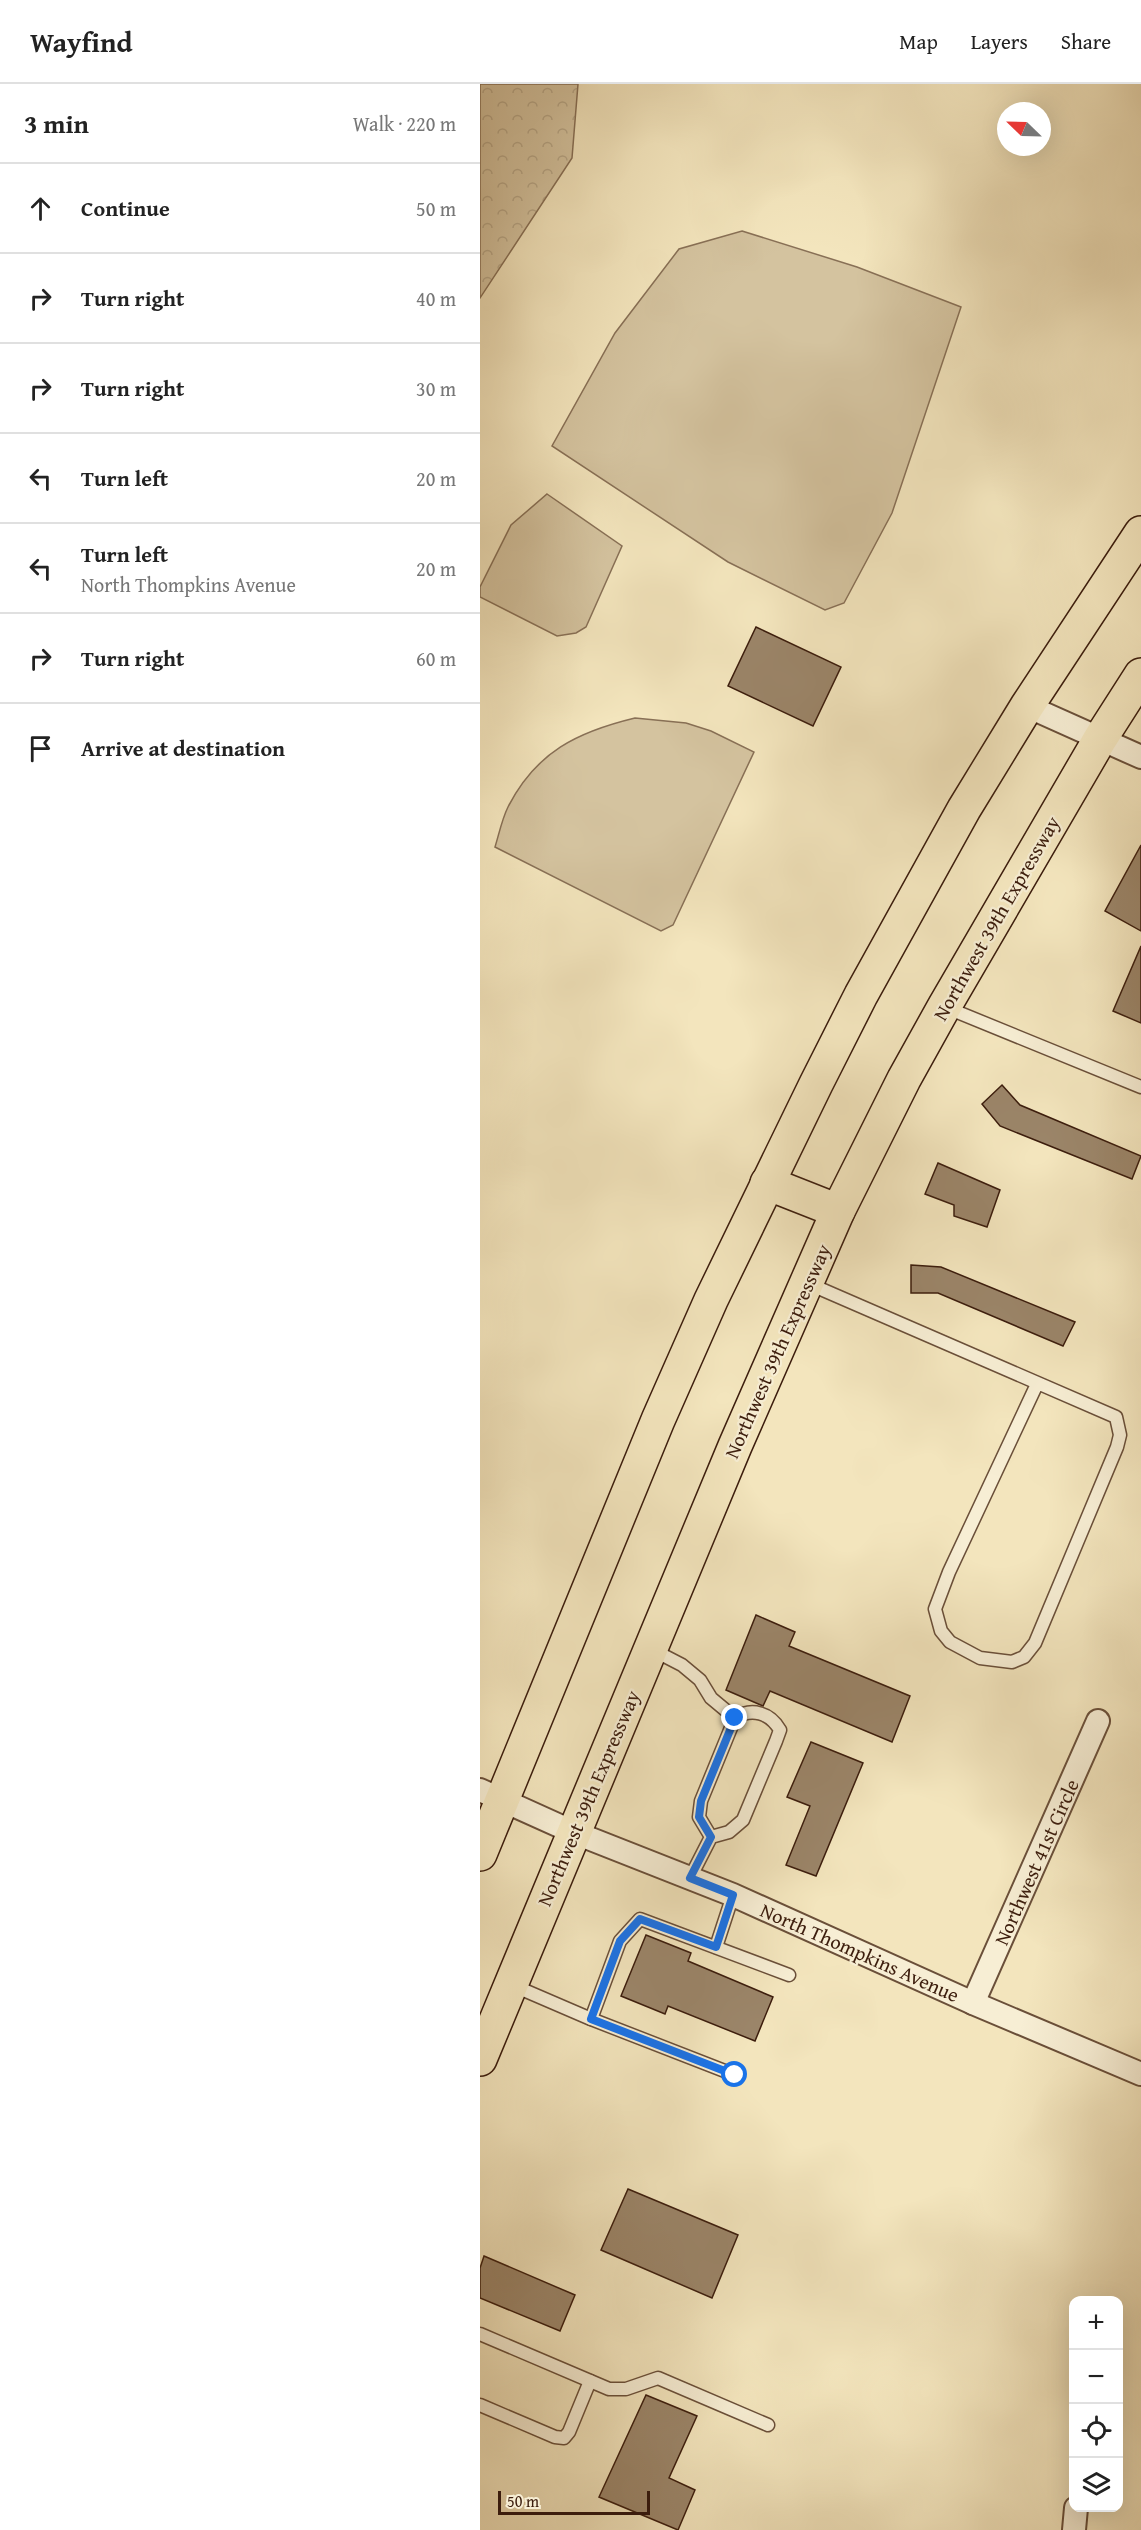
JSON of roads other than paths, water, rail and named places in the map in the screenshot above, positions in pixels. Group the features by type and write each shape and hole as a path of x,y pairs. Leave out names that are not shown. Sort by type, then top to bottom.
{"highway":[{"path":"480,1854 491,1794 711,1300 861,995 964,809 1027,706 1141,533"},
{"name":"Northwest 39th Expressway","path":"480,2059 650,1649 838,1211 904,1079 944,1007 1100,740 1141,675"},
{"path":"767,1183 838,1211"}],"street":[{"path":"1027,706 1141,757"},
{"name":"Northwest 41st Circle","path":"973,2002 1098,1721"},
{"name":"North Thompkins Avenue","path":"491,1794 573,1832 733,1895 973,2002 1141,2073"},
{"path":"1074,2530 1076,2512"}],"lane":[{"path":"944,1007 1141,1087"},
{"path":"806,1283 1116,1417 1120,1435 1118,1447 1035,1642 1024,1658 1012,1662 980,1658 950,1642 940,1631 935,1609 949,1572 1037,1384"},
{"path":"650,1649 682,1665 700,1680 711,1698 735,1718"},
{"path":"690,1878 711,1837 729,1832 743,1820 780,1730 774,1720 754,1711 745,1711 735,1718 701,1801 699,1817 711,1837"},
{"path":"716,1947 733,1895"},
{"path":"591,2019 620,1941 640,1919 789,1975"},
{"path":"510,1985 735,2075"},
{"path":"480,2334 617,2391 658,2379 768,2425"},
{"path":"480,2405 555,2437 564,2438 569,2432 590,2381"}]}
